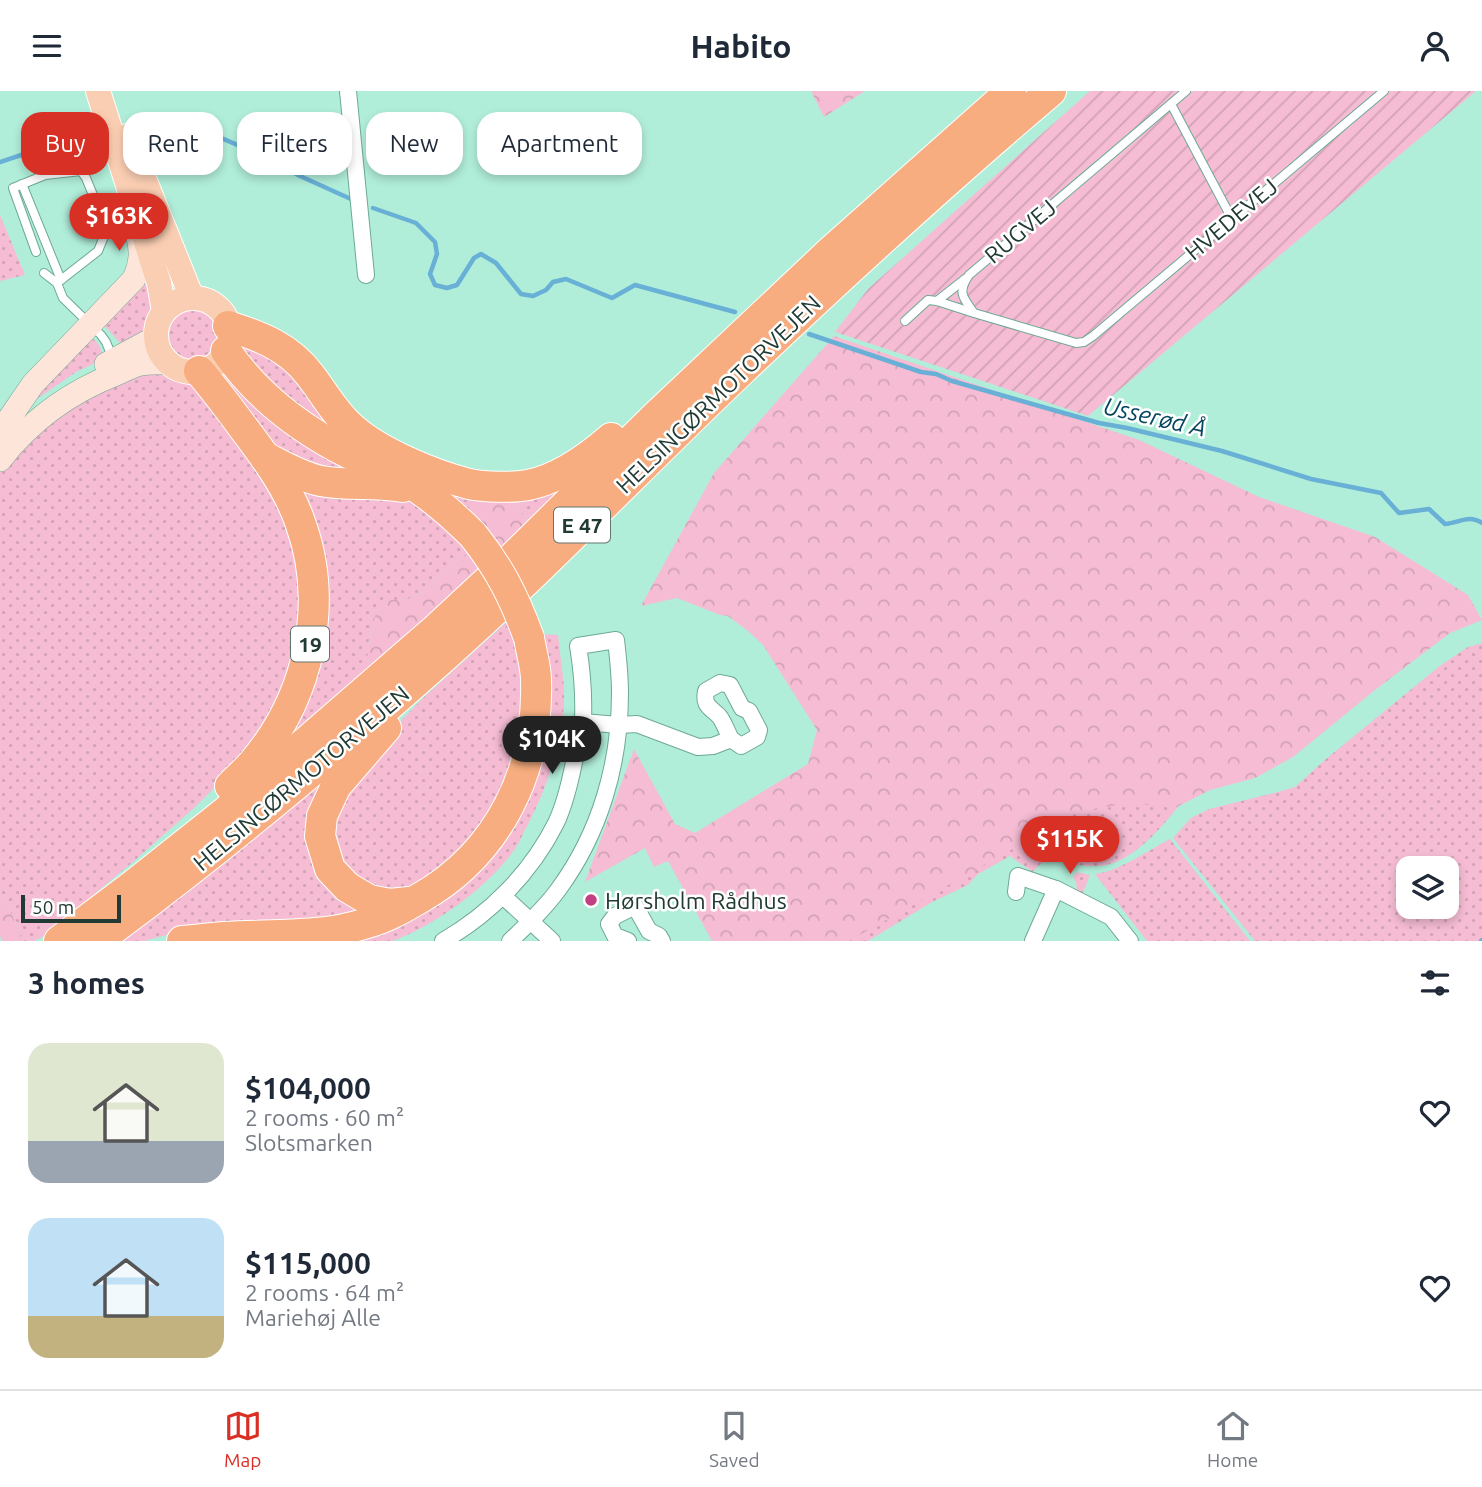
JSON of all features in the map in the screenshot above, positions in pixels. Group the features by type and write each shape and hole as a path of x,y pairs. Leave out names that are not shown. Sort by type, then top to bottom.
{"highway":[{"name":"HELSINGØRMOTORVEJEN","path":"59,941 224,813 437,628 831,251 1011,91"},
{"name":"HELSINGØRMOTORVEJEN","path":"97,941 248,824 447,655 850,268 975,155 1051,91"},
{"path":"182,941 327,932 370,923 391,915 441,886 462,868 506,813 521,781 531,745 536,712 536,677 529,638 505,580 473,535 451,513 404,479 350,454 299,425 249,381 227,339 256,335 275,344 309,374 340,417 354,430 410,463 471,484 525,486 576,465 600,448 760,302 831,251"},
{"name":"19","path":"132,886 253,762 273,736 301,680 314,618 310,553 300,520 265,457 199,371"},
{"path":"265,457 299,474 321,481 390,485 430,497"},
{"path":"416,900 390,904 369,900 346,887 330,869 320,836 322,816 336,786 447,655"}],"main road":[{"path":"98,91 159,283 164,311"},
{"path":"110,91 192,298"},
{"path":"192,298 205,300 224,315 227,339 219,360 199,371 187,371 168,362 162,355 156,337 158,323 164,311 182,299 192,298"}],"street":[{"path":"348,91 366,275"},
{"path":"0,432 33,384 134,279 142,249 125,179"},
{"path":"0,460 35,422 156,337"},
{"path":"0,438 52,393 77,378 117,366 168,362"},
{"path":"443,941 459,932 503,896 533,862 556,822 571,775 582,722 583,681 578,646 616,640 620,691 619,725 610,780 596,824 578,860 556,892 510,941"},
{"path":"582,722 637,724 698,747 713,746 731,739"},
{"path":"1016,892 1018,876 1056,889 1111,917 1130,941"},
{"path":"1033,941 1056,889"},
{"path":"503,896 552,941"},
{"path":"628,941 615,936 609,925 615,916 635,906 649,931 659,936 662,941"}],"lane":[{"name":"RUGVEJ","path":"974,313 961,293 967,277 1186,91"},
{"name":"HVEDEVEJ","path":"974,313 1076,343 1084,342 1384,91"},
{"path":"1171,104 1232,219"},
{"path":"109,145 114,139"},
{"path":"36,252 13,188 46,175"},
{"path":"59,281 98,251 107,229 84,175"},
{"path":"22,184 63,297 106,342 117,366"},
{"path":"44,273 59,281"},
{"path":"936,300 967,277"},
{"path":"905,321 928,300 936,300 974,313"}],"green space":[{"path":"811,91 865,91 824,117"},
{"path":"1090,91 1476,91 1088,416 835,332 868,289"},
{"path":"0,215 25,275 0,281"},
{"path":"147,269 157,307 149,331 121,344 100,321"},
{"path":"195,309 205,311 213,317 219,325 219,345 213,353 205,359 195,361 185,359 177,353 171,345 169,335 171,325 177,317 185,311"},
{"path":"834,336 1139,440 1259,497 1375,537 1468,595 1482,620 1450,633 1293,757 1255,778 1210,790 1175,808 1132,803 1080,811 849,941 712,941 668,861 654,867 645,848 585,882 634,749 675,824 695,833 808,764 817,730 763,645 728,616 677,598 641,606 714,473"},
{"path":"92,338 99,344 104,359 76,372 24,406"},
{"path":"258,342 325,408 480,491 465,512 345,445 239,355 241,343"},
{"path":"166,371 177,380 199,384 278,494 302,566 297,662 266,726 224,778 134,861 44,936 34,941 24,941 0,890 0,472 15,452 59,412 124,378"},
{"path":"224,371 367,477 284,459 215,376"},
{"path":"577,471 531,525 506,494"},
{"path":"300,489 409,497 474,551 455,562 422,593 408,599 378,602 368,645 372,671 323,708 280,753 298,708"},
{"path":"480,491 506,494 531,525 503,554 465,512 470,499"},
{"path":"474,551 487,570 372,671 368,645 378,601 408,599 422,593 455,562"},
{"path":"513,616 523,654 524,742 486,828 414,890 362,889 330,845 340,793 391,731 422,699"},
{"path":"539,634 558,635 564,704 556,751 547,782 515,849 491,877 460,903 409,934 392,941 316,941 500,839"},
{"path":"1482,643 1482,941 1255,941 1173,838 1191,818 1209,809 1295,787 1441,665 1468,647"},
{"path":"370,735 313,820 367,916 174,933 144,941 114,941 225,863"},
{"path":"1101,801 1177,805 1177,808 1139,848 1110,864 1090,866 1049,861 1043,862 1033,872 1011,857 1012,855 978,874 968,885 932,902 868,941 827,941 925,843"},
{"path":"1170,839 1250,941 1147,941 1095,874 1124,865"},
{"path":"1077,872 1090,875 1082,895 1077,892 1073,877"},
{"path":"0,890 24,941 2,941"}],"waterway":[{"name":"Usserød Å","path":"223,139 353,200"},
{"name":"Usserød Å","path":"0,162 21,155"},
{"name":"Usserød Å","path":"373,208 416,223 435,242 437,254 430,274 435,285 447,288 457,285 474,258 481,254 496,263 521,294 533,296 546,290 553,282 566,279 612,298 635,285 735,312"},
{"name":"Usserød Å","path":"809,334 921,372 936,374 1099,423 1222,451 1311,479 1381,493 1399,513 1429,509 1445,524 1468,519 1482,523"}],"place":[{"name":"Hørsholm Rådhus","path":"591,900"}]}
